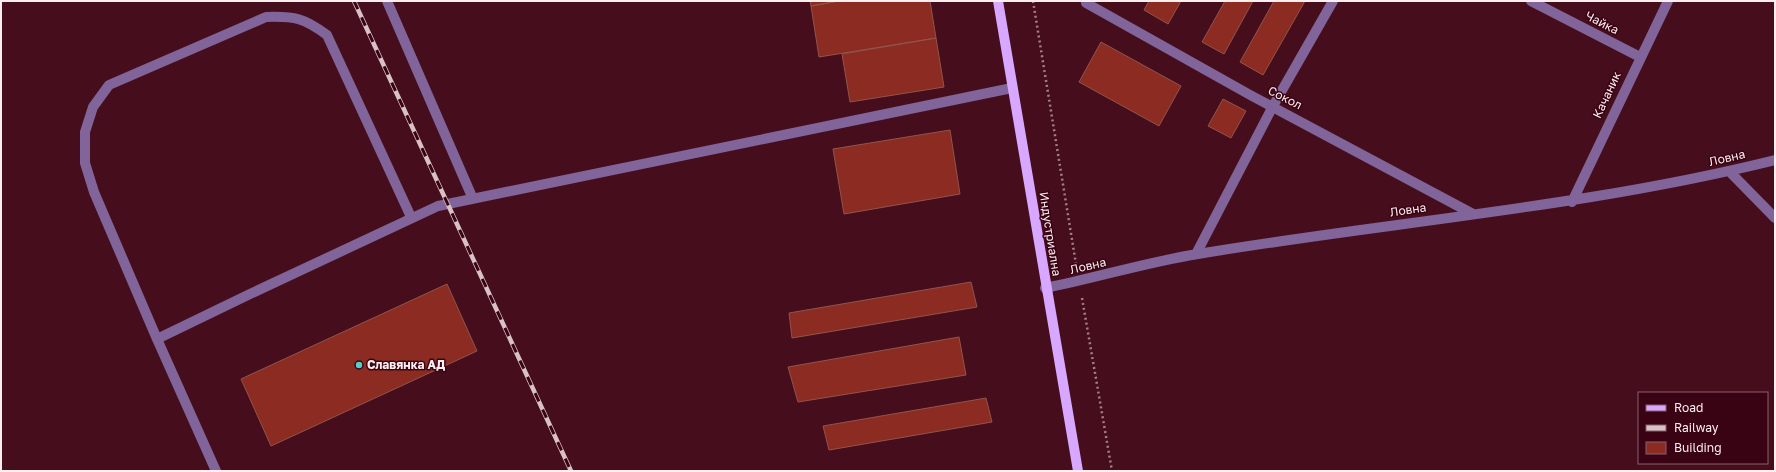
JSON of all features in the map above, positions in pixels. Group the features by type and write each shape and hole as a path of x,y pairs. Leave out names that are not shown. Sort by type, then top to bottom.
{"main road":[{"name":"Индустриална","path":"998,1 1045,288 1078,471"}],"street":[{"path":"387,1 473,199"},
{"path":"1196,254 1273,106 1333,1"},
{"name":"Чайка","path":"1531,1 1640,57"},
{"name":"Качаник","path":"1572,202 1668,1"},
{"name":"Сокол","path":"1086,3 1473,214"},
{"path":"216,471 94,192 85,163 84,132 93,107 110,86 266,17 290,16 310,23 327,35 411,217"},
{"path":"158,339 411,217 438,206 1012,88"},
{"name":"Ловна","path":"1045,288 1079,282 1196,254 1473,214 1572,202 1729,172 1775,160"},
{"path":"1729,172 1775,218"}],"path":[{"path":"1033,1 1079,282 1112,471"}],"building":[{"path":"810,1 839,1 811,6"},
{"path":"839,1 930,1 936,38 819,57 811,6"},
{"path":"1149,1 1181,1 1168,24 1144,10"},
{"path":"1225,1 1253,1 1224,54 1202,42"},
{"path":"1274,1 1305,1 1263,75 1240,62"},
{"path":"936,38 944,87 850,102 842,54"},
{"path":"1101,42 1181,86 1159,126 1079,82"},
{"path":"1223,99 1246,111 1231,138 1208,126"},
{"path":"950,130 960,194 844,214 833,149"},
{"path":"971,282 977,307 792,338 789,313"},
{"name":"Славянка АД","path":"447,284 477,351 271,446 241,379"},
{"path":"959,337 966,375 798,402 788,367"},
{"path":"986,398 992,422 829,450 823,426"}],"railway":[{"path":"354,1 571,471"}],"place":[{"name":"Славянка АД","path":"359,365"}]}
